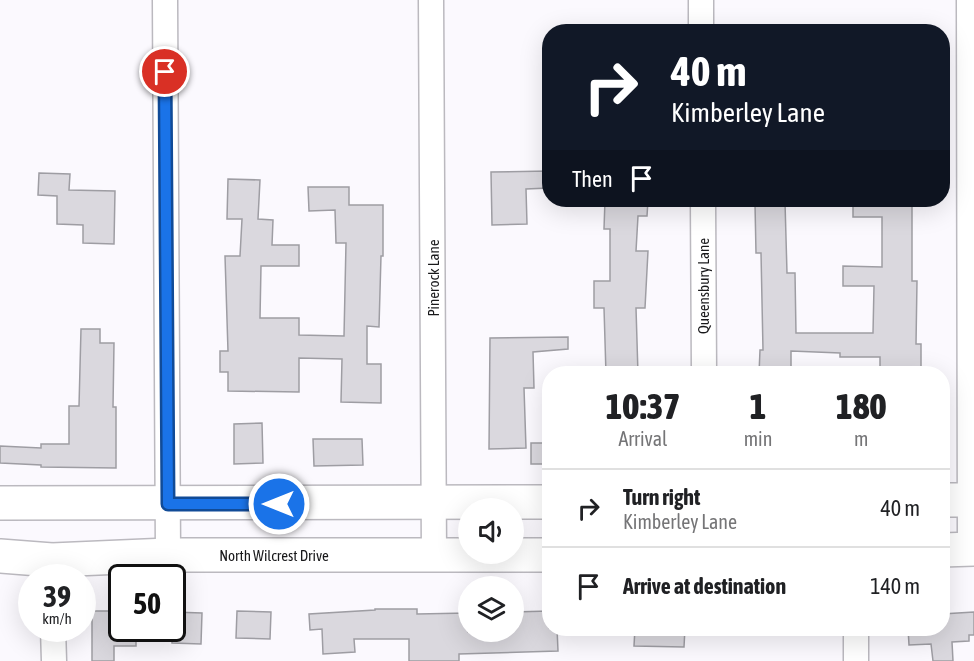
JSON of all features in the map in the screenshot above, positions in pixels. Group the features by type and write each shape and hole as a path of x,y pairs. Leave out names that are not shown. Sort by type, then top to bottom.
{"main road":[{"path":"0,503 542,502"},
{"name":"North Wilcrest Drive","path":"93,564 168,555 542,555"},
{"name":"North Wilcrest Drive","path":"0,556 32,564"}],"street":[{"path":"165,0 168,555"},
{"name":"Pinerock Lane","path":"431,0 434,556"},
{"path":"701,0 701,24"},
{"path":"962,549 969,0"},
{"name":"Queensbury Lane","path":"703,207 704,366"},
{"path":"856,636 856,661"},
{"path":"53,642 54,661"}],"building":[{"path":"542,171 542,188 526,189 527,224 492,225 491,172"},
{"path":"39,173 70,174 69,190 115,191 114,244 83,243 83,225 57,224 57,196 38,195"},
{"path":"228,179 260,180 258,219 273,220 272,245 299,245 299,266 261,266 260,318 299,318 299,335 344,336 346,243 336,243 335,210 309,211 308,187 349,187 349,205 383,205 379,327 367,326 367,364 381,364 381,403 341,402 342,359 299,358 299,392 228,391 228,372 220,372 220,351 228,351 225,256 240,256 242,219 227,219"},
{"path":"605,207 648,207 647,216 638,216 636,251 648,251 645,308 636,308 638,366 606,366 604,308 594,308 594,281 610,281 610,229 604,229"},
{"path":"755,207 785,207 787,273 795,273 796,333 873,333 874,286 843,286 843,266 882,267 882,217 853,217 853,207 912,207 912,281 917,281 916,344 921,344 921,366 880,366 880,357 840,357 840,353 791,351 791,366 759,366 760,350 763,350 761,253 756,253"},
{"path":"81,329 100,329 100,343 114,343 113,407 116,407 116,468 41,467 41,465 0,463 0,446 41,448 41,444 69,444 69,406 79,406"},
{"path":"568,337 568,349 533,352 534,388 524,388 526,448 489,449 490,338"},
{"path":"262,423 263,463 234,464 234,424"},
{"path":"313,439 362,439 363,465 314,466"},
{"path":"531,443 542,443 542,464 531,464"},
{"path":"375,609 417,609 417,614 458,613 458,642 524,642 524,612 542,611 542,636 557,636 558,651 459,654 459,661 409,661 409,639 354,639 355,652 323,654 322,629 310,630 309,614"},
{"path":"96,611 108,611 108,642 136,642 136,646 114,646 114,661 92,661 92,642 96,642"},
{"path":"237,611 271,612 270,639 236,638"},
{"path":"186,612 202,613 201,644 172,643 186,642"},
{"path":"974,612 974,635 969,635 969,641 952,642 953,661 933,661 931,644 909,645 908,636 950,636 950,614"},
{"path":"635,636 685,636 684,647 634,646"}],"route":[{"path":"165,72 168,504 279,504"}]}
